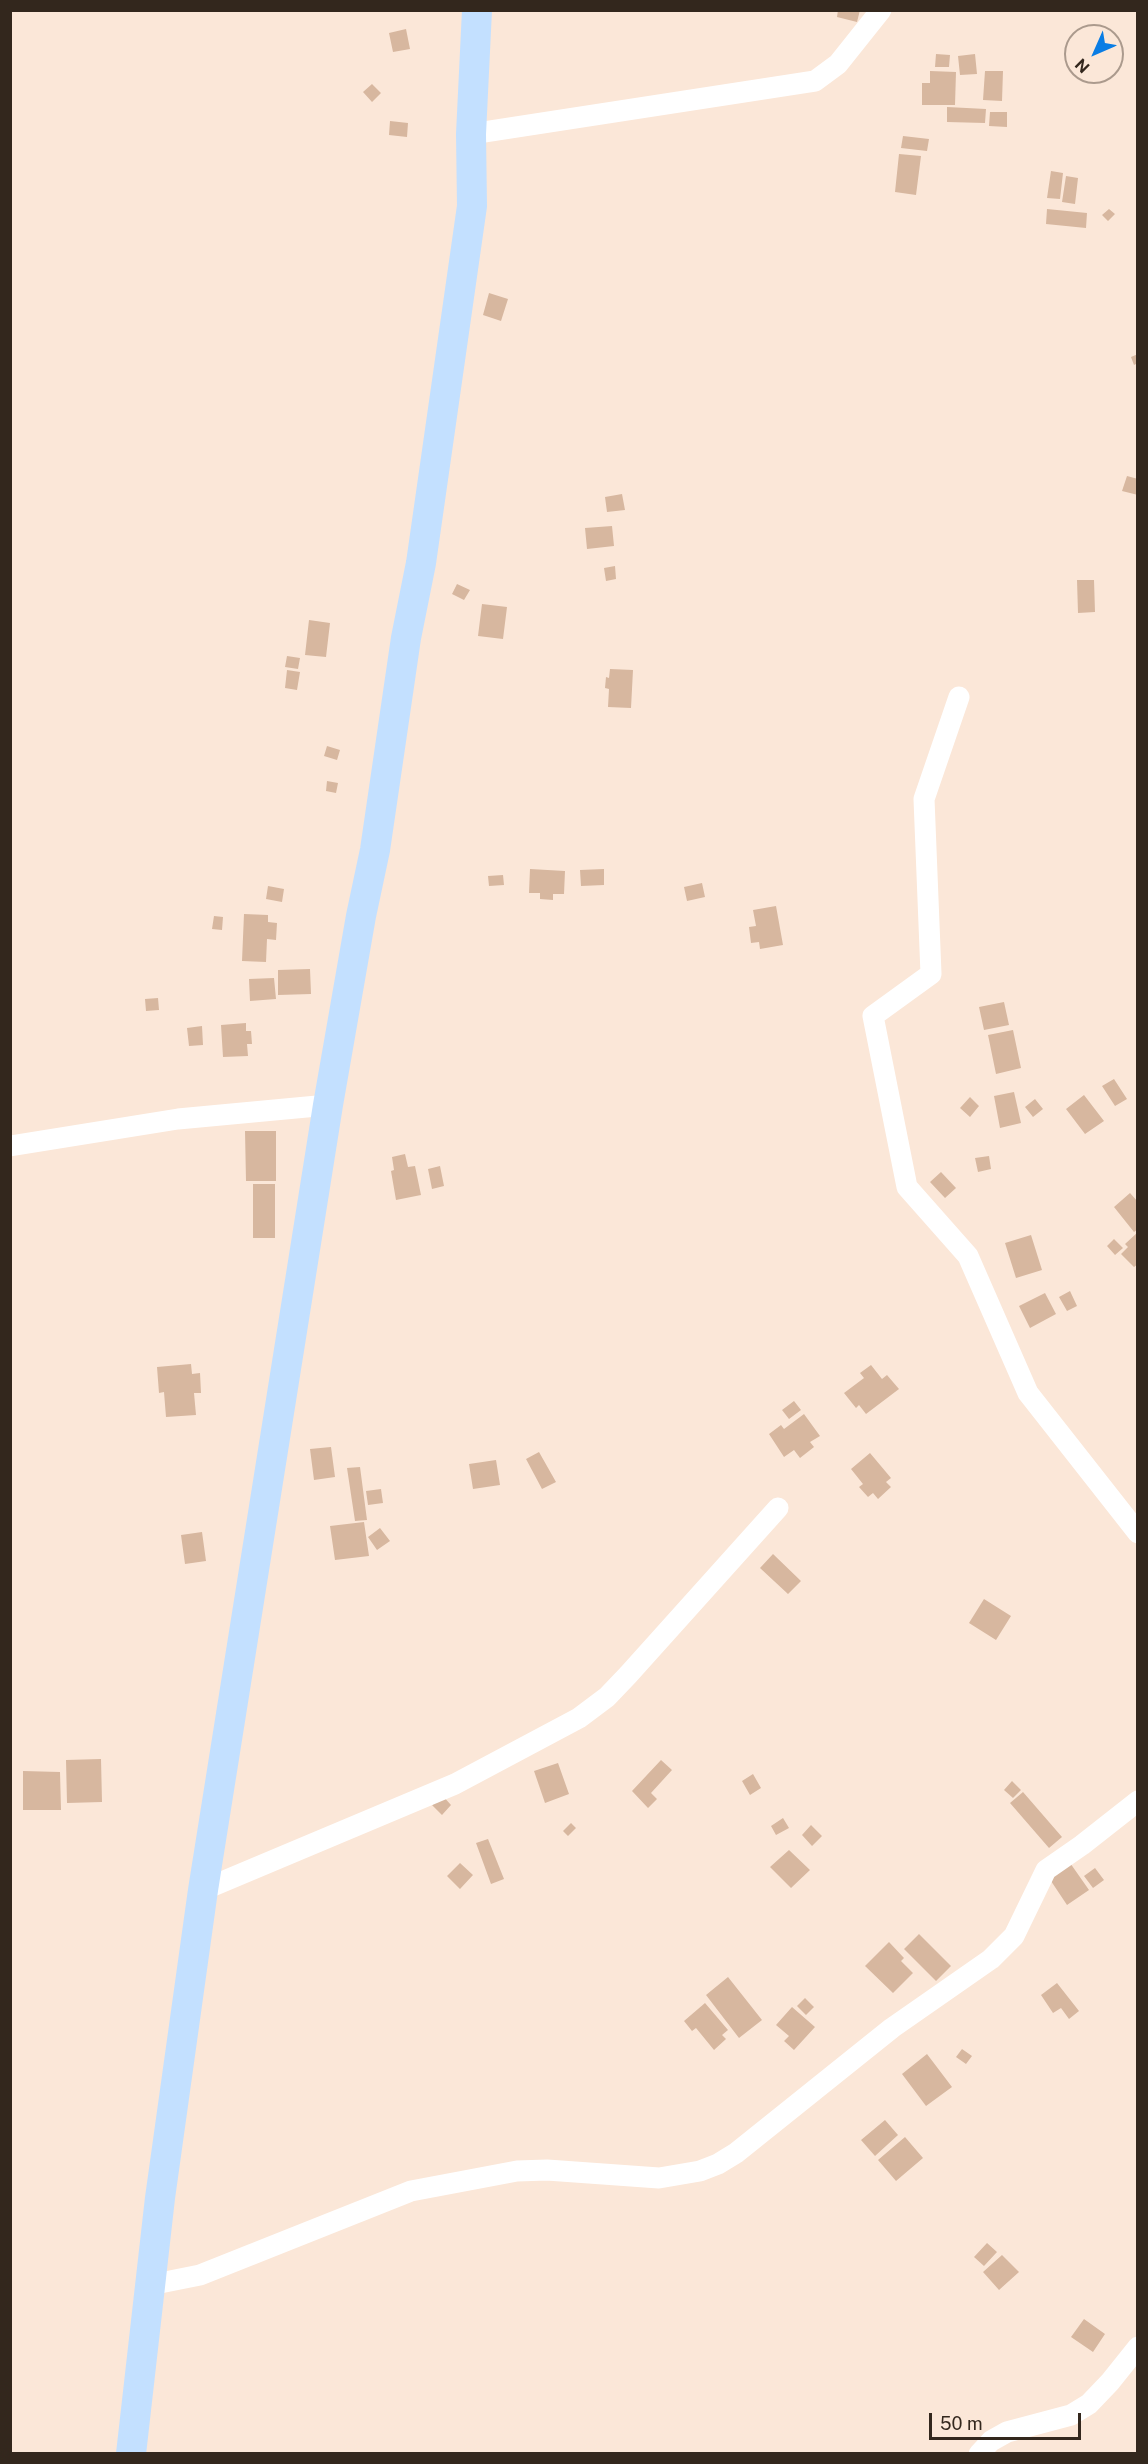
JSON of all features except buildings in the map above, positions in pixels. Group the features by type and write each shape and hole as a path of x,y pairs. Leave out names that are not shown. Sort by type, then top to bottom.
{"main road":[{"path":"131,2454 160,2198 203,1890 328,1105 361,916 375,850 406,638 421,563 472,206 471,134 477,10"}],"street":[{"path":"471,134 815,81 838,64 881,10"},
{"path":"959,698 924,800 931,974 873,1017 907,1187 968,1256 1028,1393 1137,1533"},
{"path":"10,1146 178,1119 328,1105"},
{"path":"203,1890 455,1784 579,1718 607,1697 778,1508"},
{"path":"150,2285 201,2275 411,2192 463,2180 517,2171 547,2170 659,2178 700,2171 718,2164 892,2028 991,1959 1014,1936 1046,1870 1082,1845 1137,1801"},
{"path":"979,2454 991,2441 1007,2432 1071,2415 1089,2404 1110,2382 1137,2347"}]}
